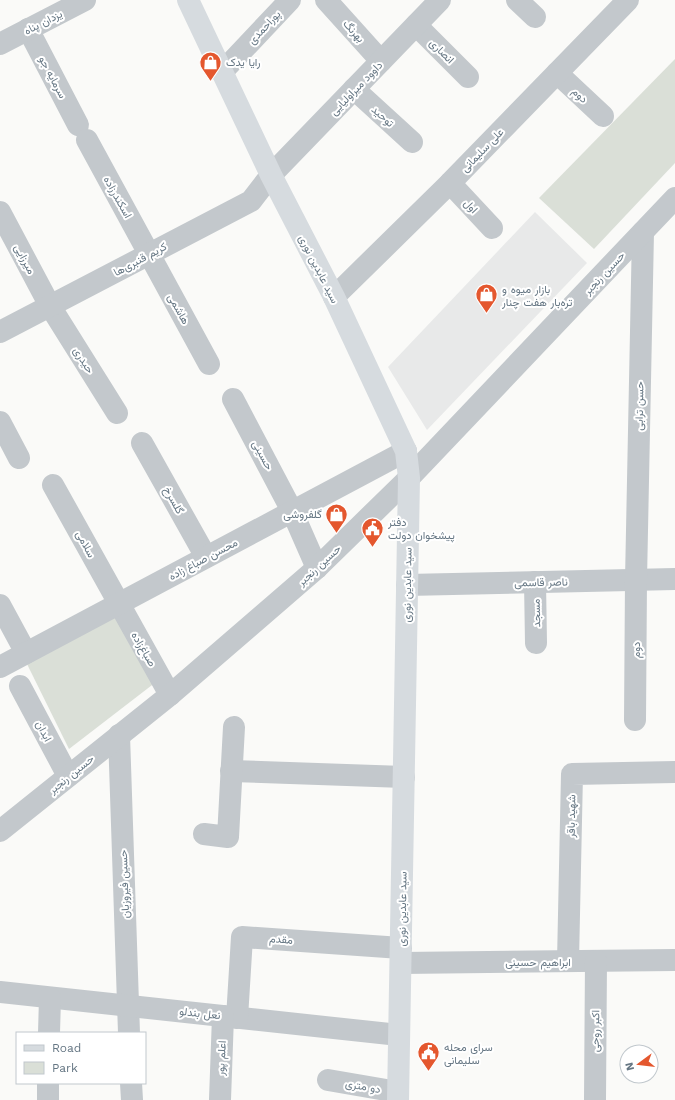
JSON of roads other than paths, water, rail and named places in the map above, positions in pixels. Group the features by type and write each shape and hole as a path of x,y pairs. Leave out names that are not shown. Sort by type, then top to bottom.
{"main road":[{"name":"سید عابدین نوری","path":"188,0 271,175 334,297 406,451 409,478 398,1096"}],"street":[{"name":"یزدان پناه","path":"0,44 85,0"},
{"name":"پوراحمدی","path":"222,72 290,0"},
{"name":"بهرنگ","path":"326,0 381,61"},
{"name":"داوود میراولیایی","path":"271,175 440,0"},
{"path":"517,0 535,17"},
{"name":"علی سلیمانی","path":"334,297 450,183 628,0"},
{"name":"انصاری","path":"416,25 468,77"},
{"name":"سرمایه جو","path":"28,29 82,132"},
{"name":"دوم","path":"557,74 603,116"},
{"name":"توحید","path":"354,89 412,142"},
{"name":"اسکندرزاده","path":"82,132 149,254"},
{"name":"کریم قنبری‌ها","path":"0,332 252,201 271,175"},
{"name":"اول","path":"450,183 492,228"},
{"name":"حسین رنجبر","path":"0,831 170,695 317,568 409,478 675,198"},
{"name":"میرزایی","path":"0,212 50,306"},
{"name":"حسن ترابی","path":"636,580 643,232"},
{"name":"هاشمی","path":"149,254 209,364"},
{"name":"حیدری","path":"50,306 118,413"},
{"name":"حسینی","path":"234,399 292,511"},
{"path":"0,422 19,458"},
{"name":"گلسرخ","path":"142,442 206,557"},
{"name":"محسن صباغ زاده","path":"0,667 406,451"},
{"name":"سلامی","path":"53,484 118,604"},
{"path":"292,511 317,568"},
{"name":"ناصر قاسمی","path":"407,585 675,579"},
{"name":"دوم","path":"635,720 636,580"},
{"name":"مسجد","path":"535,582 536,643"},
{"name":"صباغ‌زاده","path":"118,604 170,695"},
{"path":"0,605 26,653"},
{"name":"ابدان","path":"20,686 68,776"},
{"path":"204,834 228,837 234,727"},
{"name":"حسین فیروزیان","path":"119,735 130,1032"},
{"path":"231,771 404,777"},
{"name":"شهید باقر","path":"568,961 572,774 675,772"},
{"name":"مقدم","path":"230,1017 242,937 401,956"},
{"name":"ابراهیم حسینی","path":"401,956 568,961 675,960"},
{"name":"اکبر روحی","path":"595,1100 596,961"},
{"name":"نعل بندلو","path":"0,992 399,1035"},
{"path":"49,1032 50,998"},
{"name":"اعلم پور","path":"220,1100 230,1017"},
{"name":"دو متری","path":"328,1080 398,1096"},
{"path":"48,1084 48,1100"},
{"path":"131,1084 132,1100"}],"place":[{"name":"رایا یدک","path":"210,82"},
{"name":"بازار میوه و تره‌بار هفت چنار","path":"487,314"},
{"name":"گلفروشی","path":"337,534"},
{"name":"دفتر پیشخوان دولت","path":"372,548"},
{"name":"سرای محله سلیمانی","path":"428,1072"}]}
